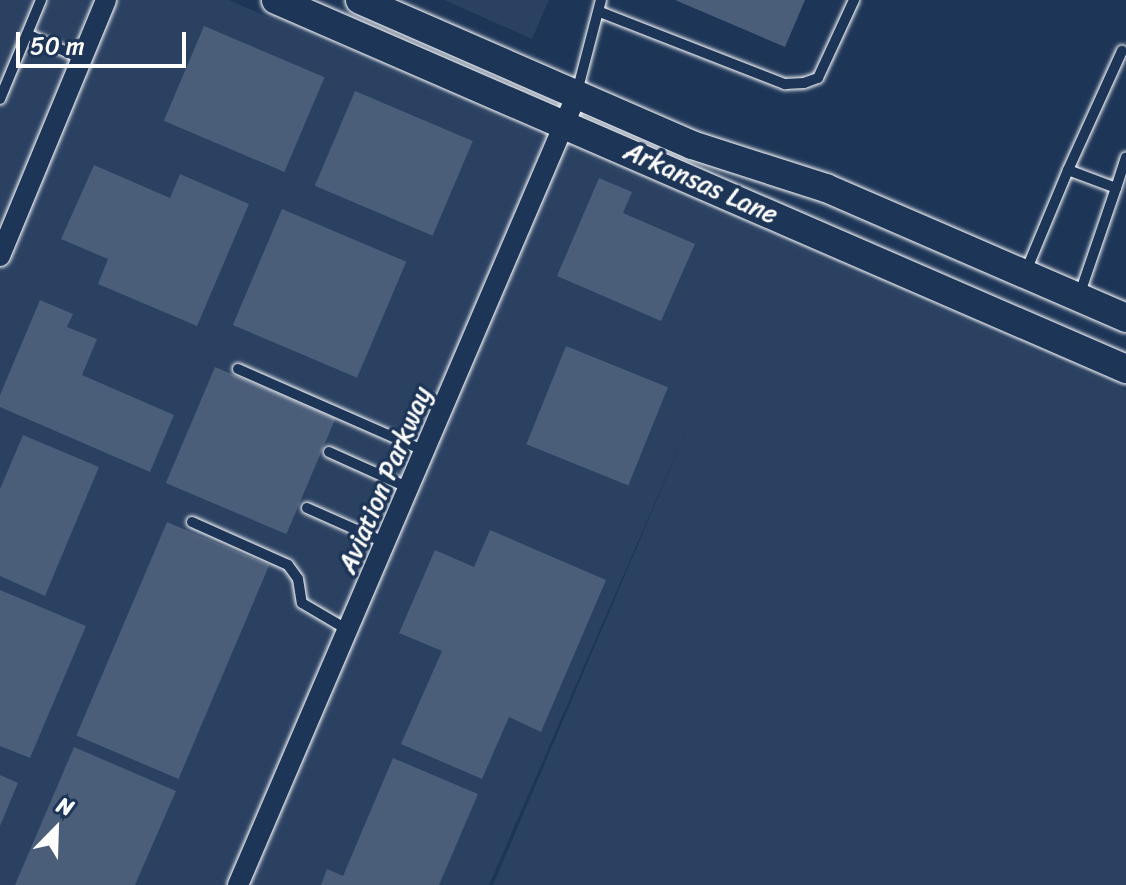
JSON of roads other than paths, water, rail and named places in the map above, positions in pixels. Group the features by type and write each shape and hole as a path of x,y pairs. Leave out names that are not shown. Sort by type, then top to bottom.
{"main road":[{"name":"Arkansas Lane","path":"276,0 1126,369"},
{"name":"Arkansas Lane","path":"360,0 394,6 692,145 826,188 1126,318"}],"street":[{"path":"0,256 106,0"},
{"name":"Aviation Parkway","path":"238,885 577,94"}],"lane":[{"path":"0,99 41,0"},
{"path":"577,94 601,0"},
{"path":"600,12 785,84 804,83 818,78 854,0"},
{"path":"27,34 82,59"},
{"path":"1025,273 1122,51"},
{"path":"1078,297 1126,158"},
{"path":"1068,170 1116,188"},
{"path":"238,369 425,451"},
{"path":"329,452 409,488"},
{"path":"307,508 386,543"},
{"path":"192,522 288,565 298,579 302,603 348,630"}]}
